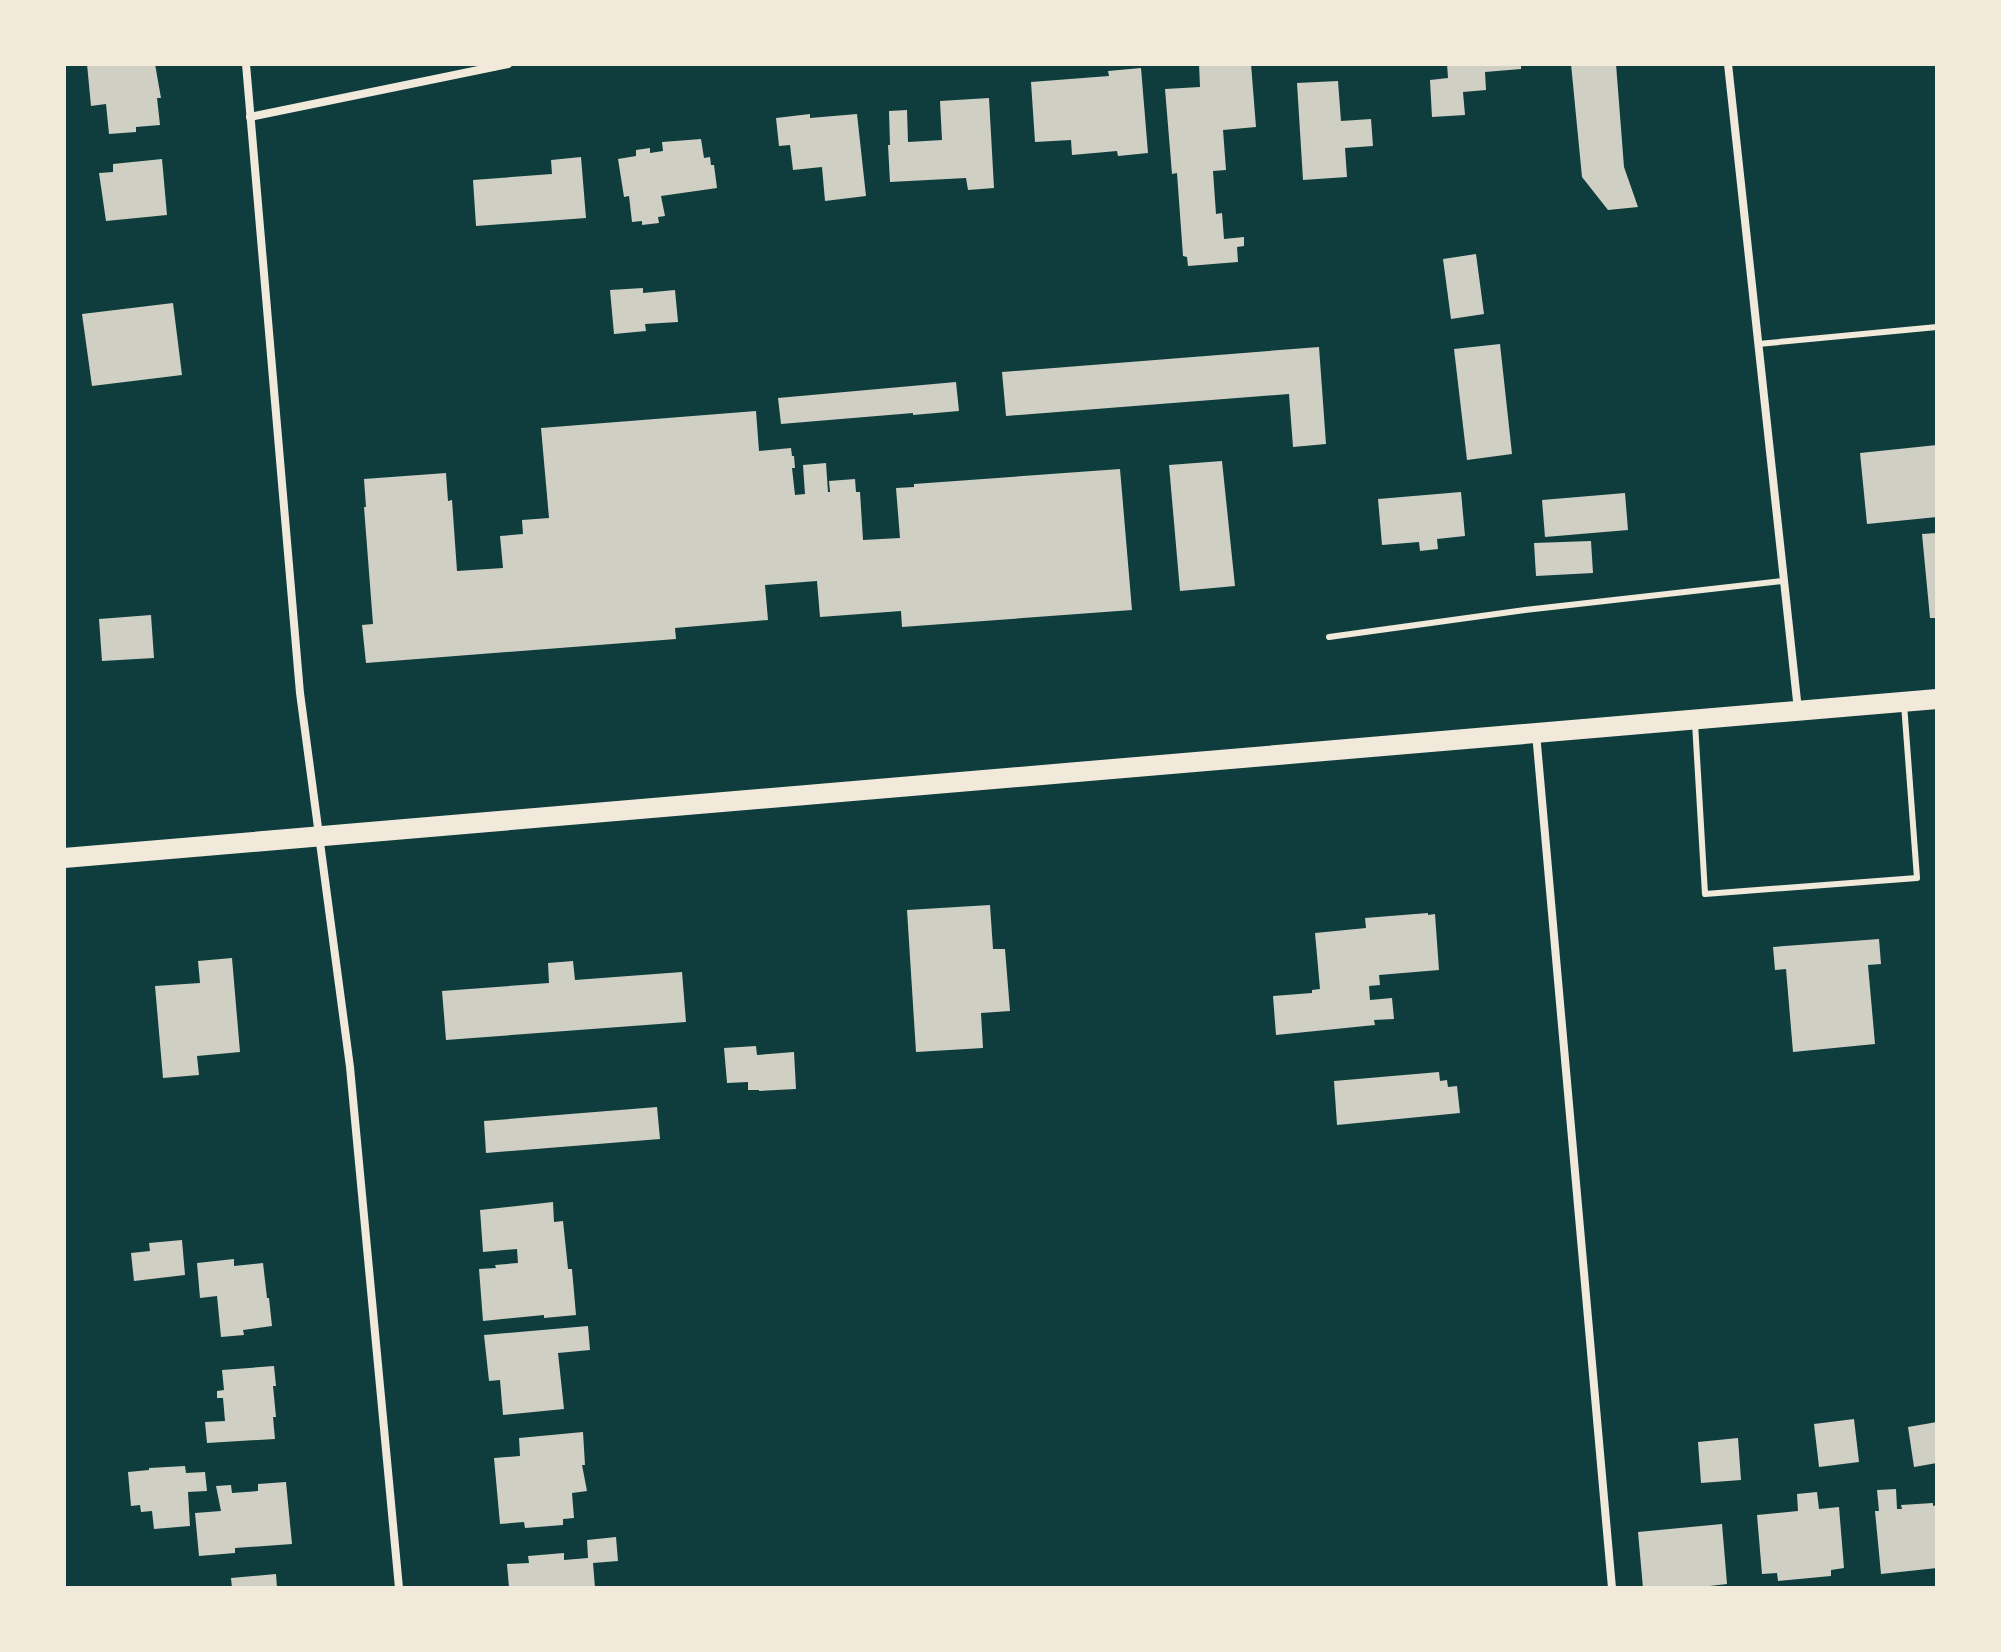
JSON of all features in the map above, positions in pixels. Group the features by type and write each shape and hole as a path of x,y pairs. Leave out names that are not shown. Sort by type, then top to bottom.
{"main road":[{"path":"64,858 1937,699"}],"street":[{"path":"246,64 300,693 350,1067 399,1588"},
{"path":"250,117 508,64"},
{"path":"1728,64 1798,710"},
{"path":"1536,733 1612,1588"}],"lane":[{"path":"1758,344 1937,327"},
{"path":"1329,637 1525,610 1783,581"},
{"path":"1694,720 1705,894 1917,878 1904,702"}],"building":[{"path":"87,64 155,64 161,98 157,98 160,125 136,127 136,132 109,134 106,104 91,106"},
{"path":"1199,64 1251,64 1256,127 1223,130 1226,170 1213,171 1216,214 1222,213 1224,239 1244,237 1244,246 1237,247 1238,262 1188,266 1187,257 1183,256 1177,173 1172,174 1165,89 1200,87"},
{"path":"1447,64 1521,64 1521,69 1485,72 1486,90 1463,92 1465,115 1432,117 1430,80 1448,78"},
{"path":"1571,64 1616,64 1624,167 1638,207 1608,210 1582,177"},
{"path":"1141,68 1148,153 1118,156 1117,151 1072,155 1071,140 1035,142 1031,82 1109,76 1108,71"},
{"path":"1338,81 1341,121 1371,119 1373,146 1345,148 1347,177 1303,180 1297,83"},
{"path":"989,98 994,188 968,190 966,178 890,182 889,111 907,110 908,142 942,140 940,101"},
{"path":"810,114 810,118 857,114 866,196 825,201 822,167 793,170 790,145 779,146 776,118"},
{"path":"701,139 704,158 710,157 711,165 714,165 717,188 661,196 665,216 658,217 659,223 642,225 642,221 632,222 629,196 624,197 618,159 636,156 636,150 650,148 650,153 663,151 662,142"},
{"path":"581,157 586,218 476,226 473,180 552,174 551,160"},
{"path":"162,159 167,215 106,221 99,173 113,172 113,164"},
{"path":"1476,254 1484,314 1451,319 1443,259"},
{"path":"643,288 643,293 675,290 678,322 645,324 646,331 614,334 610,290"},
{"path":"173,303 182,375 92,386 82,314"},
{"path":"1500,344 1512,454 1467,460 1454,349"},
{"path":"1319,347 1326,444 1293,447 1289,394 1006,416 1002,372"},
{"path":"956,382 959,411 781,424 778,398"},
{"path":"756,411 759,451 791,448 795,495 805,494 803,465 826,463 828,492 829,481 855,479 856,492 860,492 863,540 900,538 896,488 914,487 914,484 1120,469 1132,610 902,627 901,611 820,617 817,581 765,585 768,620 675,628 676,639 366,663 362,625 373,624 364,479 446,473 448,501 452,500 457,571 503,568 500,536 523,534 522,520 549,518 541,428"},
{"path":"1937,445 1937,517 1867,524 1860,453"},
{"path":"1222,461 1235,586 1180,591 1169,465"},
{"path":"1461,492 1465,536 1437,539 1438,549 1420,551 1419,542 1382,545 1378,499"},
{"path":"1625,493 1628,530 1545,537 1542,500"},
{"path":"1937,533 1937,618 1930,618 1922,534"},
{"path":"1591,541 1593,573 1536,576 1534,543"},
{"path":"151,615 154,658 102,661 99,619"},
{"path":"990,905 993,949 1005,949 1010,1011 981,1013 983,1048 916,1052 907,910"},
{"path":"1435,914 1439,970 1379,975 1380,985 1369,986 1370,1000 1392,998 1394,1019 1374,1020 1375,1025 1276,1035 1273,996 1312,993 1312,990 1320,989 1315,933 1366,928 1365,918"},
{"path":"1879,939 1881,964 1868,965 1875,1044 1793,1052 1786,969 1775,970 1773,947"},
{"path":"232,958 240,1052 197,1056 199,1075 163,1078 155,986 200,983 198,961"},
{"path":"573,961 575,980 682,972 686,1022 446,1040 442,991 549,983 548,963"},
{"path":"756,1046 757,1055 794,1052 796,1089 759,1091 748,1090 748,1082 727,1083 724,1048"},
{"path":"1439,1072 1440,1081 1447,1080 1448,1087 1457,1086 1460,1113 1337,1125 1334,1081"},
{"path":"657,1107 660,1139 486,1153 484,1121"},
{"path":"553,1202 554,1222 563,1221 576,1315 483,1321 479,1269 518,1263 517,1249 483,1252 480,1210"},
{"path":"182,1240 185,1275 134,1281 131,1253 150,1251 149,1243"},
{"path":"234,1259 234,1266 263,1263 272,1326 243,1330 244,1335 221,1337 217,1296 200,1298 197,1263"},
{"path":"588,1326 590,1350 558,1353 564,1409 503,1415 500,1380 489,1381 484,1335"},
{"path":"274,1366 275,1439 207,1443 205,1422 225,1421 223,1398 217,1398 217,1391 224,1390 222,1370"},
{"path":"1854,1419 1859,1462 1819,1467 1814,1424"},
{"path":"1937,1422 1937,1463 1914,1467 1908,1427"},
{"path":"583,1432 585,1465 582,1465 587,1491 572,1493 574,1518 563,1519 563,1525 525,1528 524,1522 500,1524 494,1458 520,1456 519,1438"},
{"path":"1738,1438 1741,1480 1701,1483 1698,1442"},
{"path":"185,1466 186,1473 205,1472 207,1491 188,1492 190,1526 154,1529 152,1511 141,1512 140,1505 131,1506 128,1472"},
{"path":"286,1482 292,1544 235,1548 235,1553 199,1556 195,1513 221,1511 216,1486 231,1485 232,1493 258,1491 258,1484"},
{"path":"1896,1489 1897,1509 1902,1509 1901,1505 1937,1505 1937,1568 1881,1574 1875,1511 1879,1511 1877,1490"},
{"path":"1817,1492 1819,1509 1839,1507 1844,1568 1831,1570 1831,1576 1778,1581 1777,1573 1762,1574 1757,1515 1798,1511 1797,1494"},
{"path":"1722,1524 1727,1584 1643,1588 1638,1532"},
{"path":"616,1537 618,1561 593,1563 595,1588 509,1588 507,1564 529,1563 528,1556 564,1553 564,1560 588,1558 587,1540"},
{"path":"276,1574 277,1588 232,1588 231,1578"}]}
